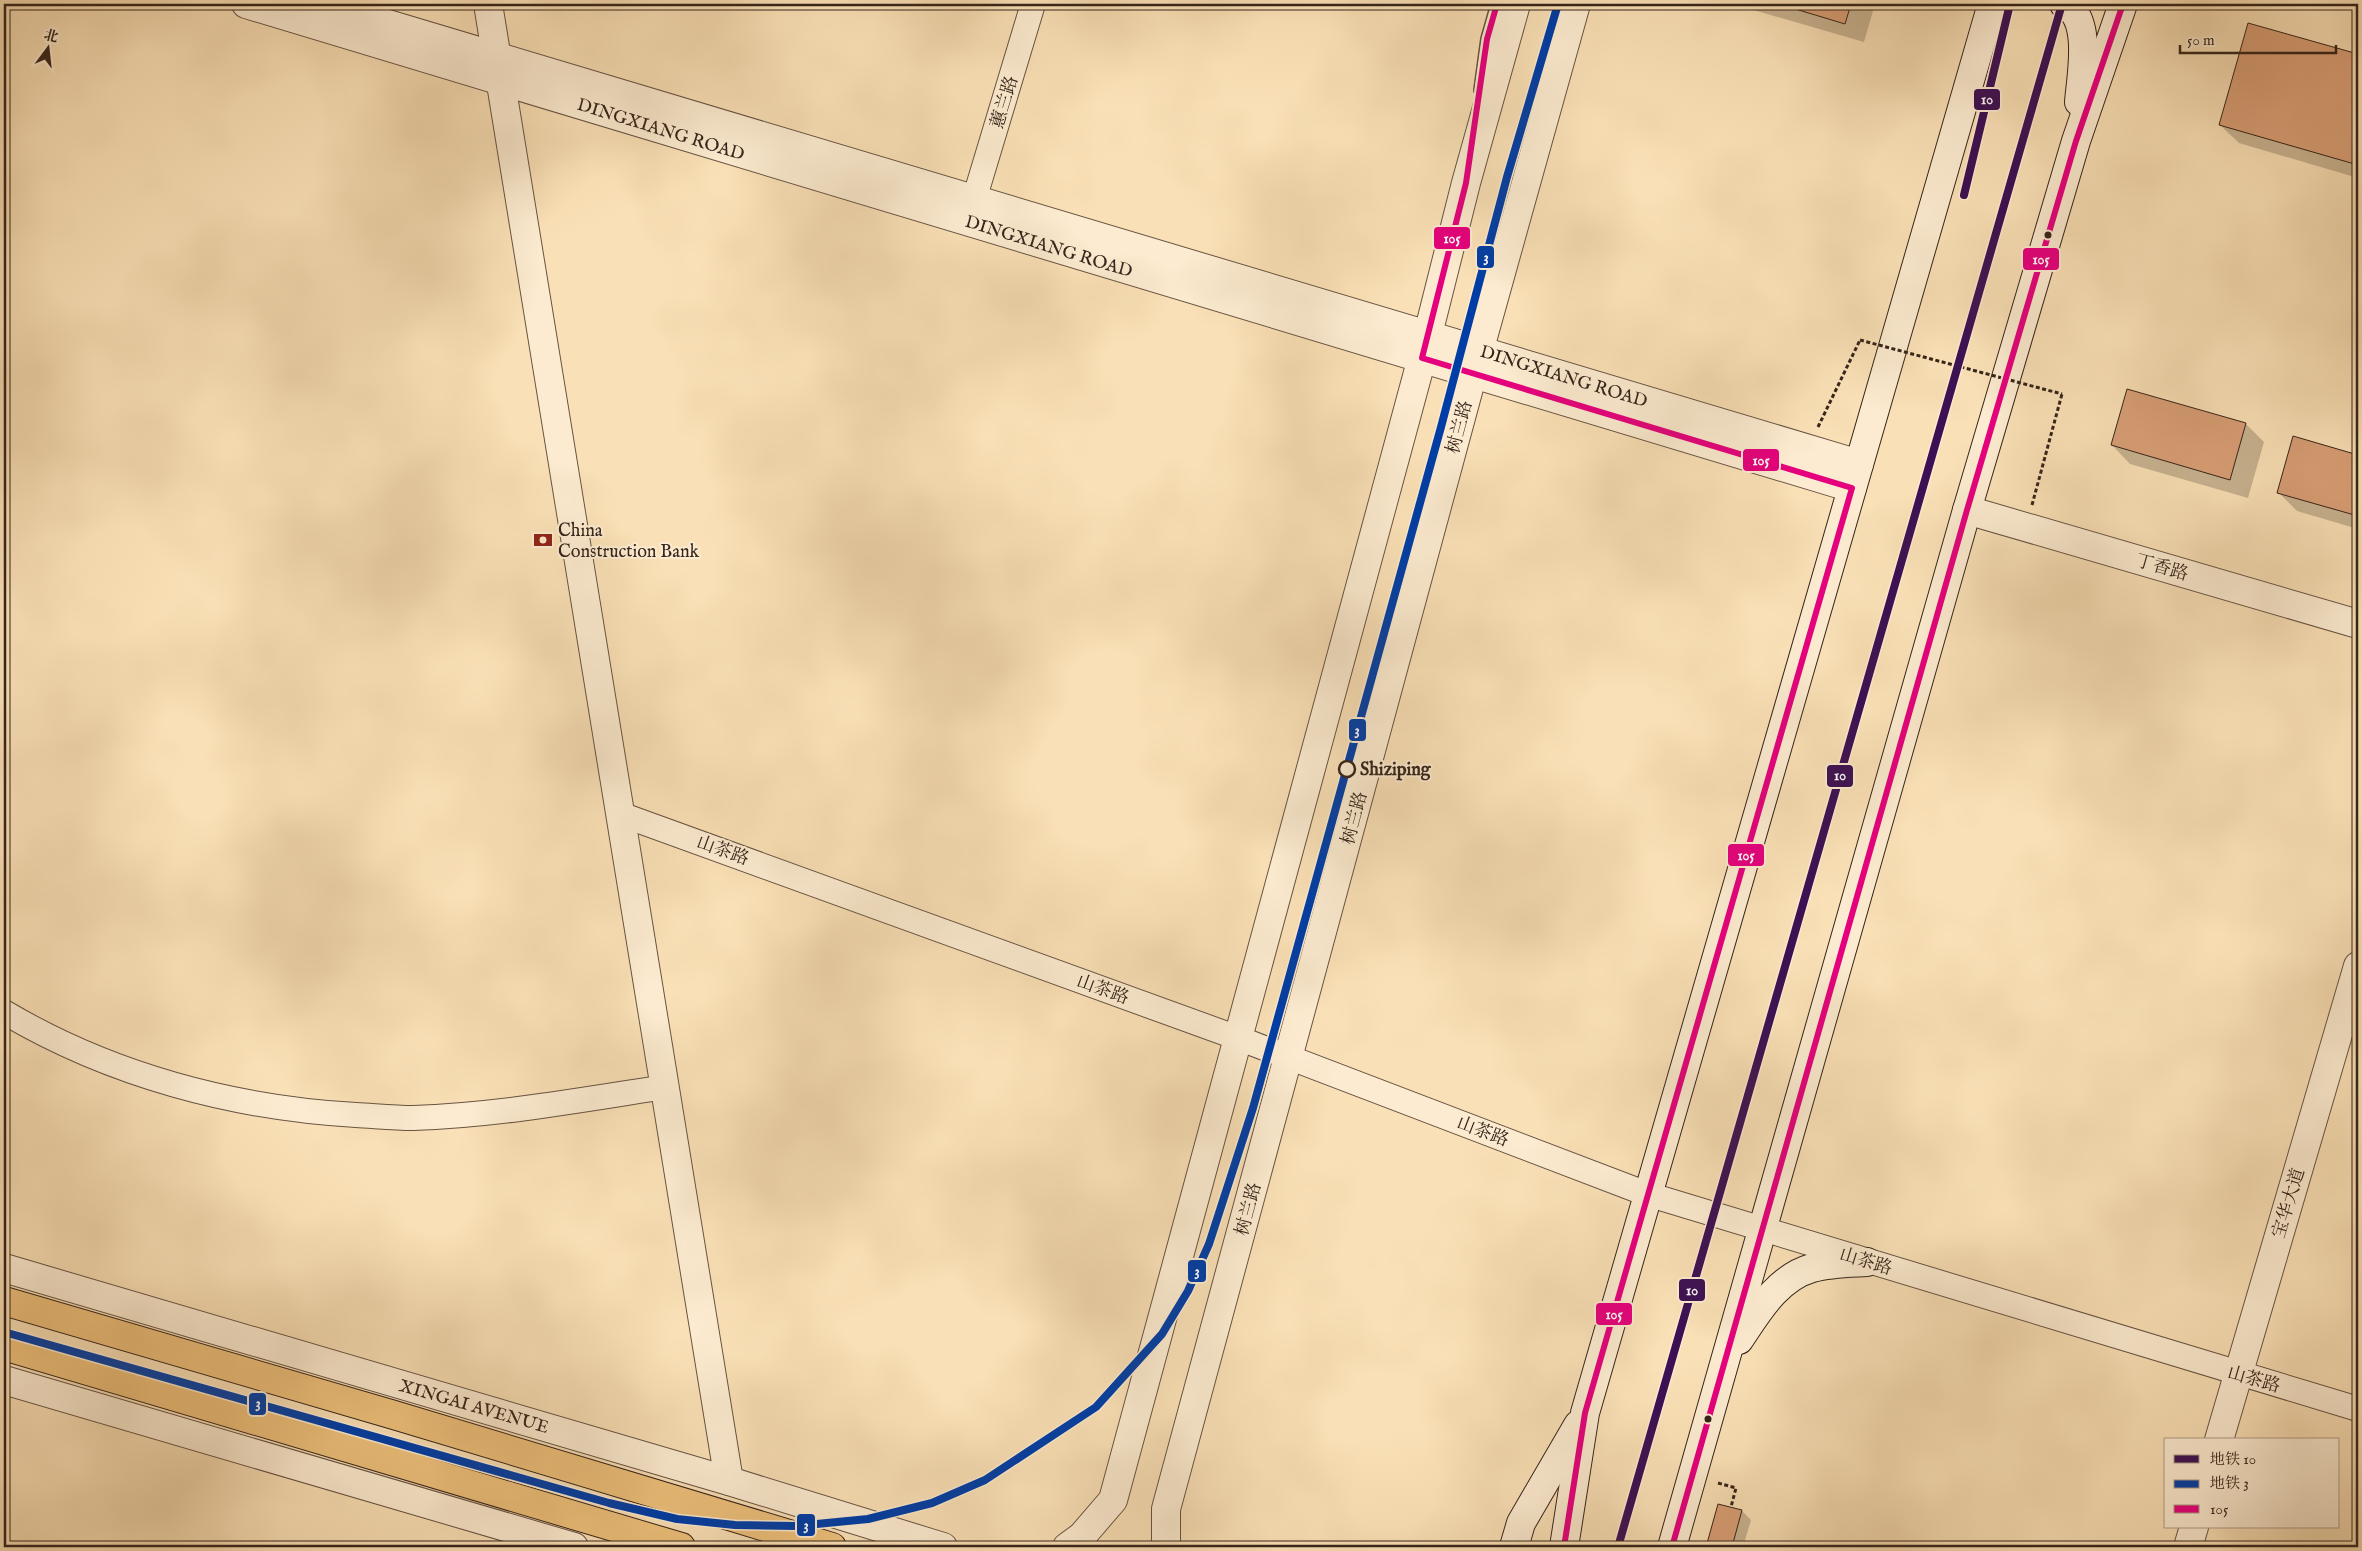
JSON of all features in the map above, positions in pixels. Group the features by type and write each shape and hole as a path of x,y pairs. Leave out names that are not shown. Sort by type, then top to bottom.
{"main road":[{"name":"XINGAI AVENUE","path":"4,1301 394,1415 832,1547"},
{"path":"4,1346 681,1547"}],"street":[{"name":"DINGXIANG ROAD","path":"246,4 499,68 974,200 1425,347"},
{"name":"DINGXIANG ROAD","path":"321,4 499,68 1856,476"},
{"path":"488,4 729,1481"},
{"name":"蕙兰路","path":"974,200 1033,4"},
{"path":"1067,1547 1082,1536 1113,1500 1425,347 1466,183 1516,4"},
{"name":"树兰路","path":"1166,1547 1166,1509 1476,362 1576,4"},
{"path":"1564,1547 1584,1413 1647,1194 1990,14 2011,4"},
{"path":"2064,4 2077,17 2083,47 2076,141"},
{"path":"1672,1547 1967,510 2076,141 2123,4"},
{"name":"DINGXIANG ROAD","path":"1476,362 1807,449 1856,476"},
{"name":"丁香路","path":"1967,510 2358,624"},
{"name":"山茶路","path":"620,814 1238,1038 1647,1194 1866,1262 2358,1409"},
{"name":"宝华大道","path":"2219,1438 2358,966"},
{"path":"4,1012 43,1036 157,1080 240,1101 320,1113 412,1118 514,1111 665,1087"},
{"path":"1724,1362 1763,1303 1784,1284 1810,1269 1866,1262"},
{"name":"XINGAI AVENUE","path":"7,1271 729,1481 943,1547"},
{"path":"4,1380 574,1547"},
{"path":"1514,1547 1521,1523 1584,1413"},
{"path":"2188,1547 2194,1528"}],"lane":[{"path":"1466,183 1487,39 1497,4"}],"path":[{"path":"1807,449 1860,340 2062,394 2026,528"},
{"path":"1718,1483 1736,1488 1731,1507"}],"building":[{"path":"1792,4 1851,4 1845,24 1792,8"},
{"path":"2248,23 2358,54 2358,165 2219,125"},
{"path":"2127,389 2246,423 2230,480 2111,445"},
{"path":"2293,436 2358,455 2358,516 2277,493"},
{"path":"1718,1504 1742,1510 1732,1547 1706,1547"}],"metro line":[{"name":"3","path":"4,1332 609,1503 677,1519 735,1525 796,1526 868,1519 932,1503 985,1480 1096,1407 1162,1334 1188,1291 1209,1244 1253,1108 1441,427 1507,177 1558,4"},
{"name":"10","path":"1964,195 2010,4"},
{"name":"10","path":"1618,1547 2062,4"}],"transit line":[{"name":"105","path":"1497,4 1487,39 1466,183 1422,358 1852,488 1585,1413 1564,1547"},
{"name":"105","path":"1672,1547 1967,510 2076,141 2123,4"}],"place":[{"name":"China Construction Bank","path":"543,540"},
{"name":"Shiziping","path":"1347,769"}]}
